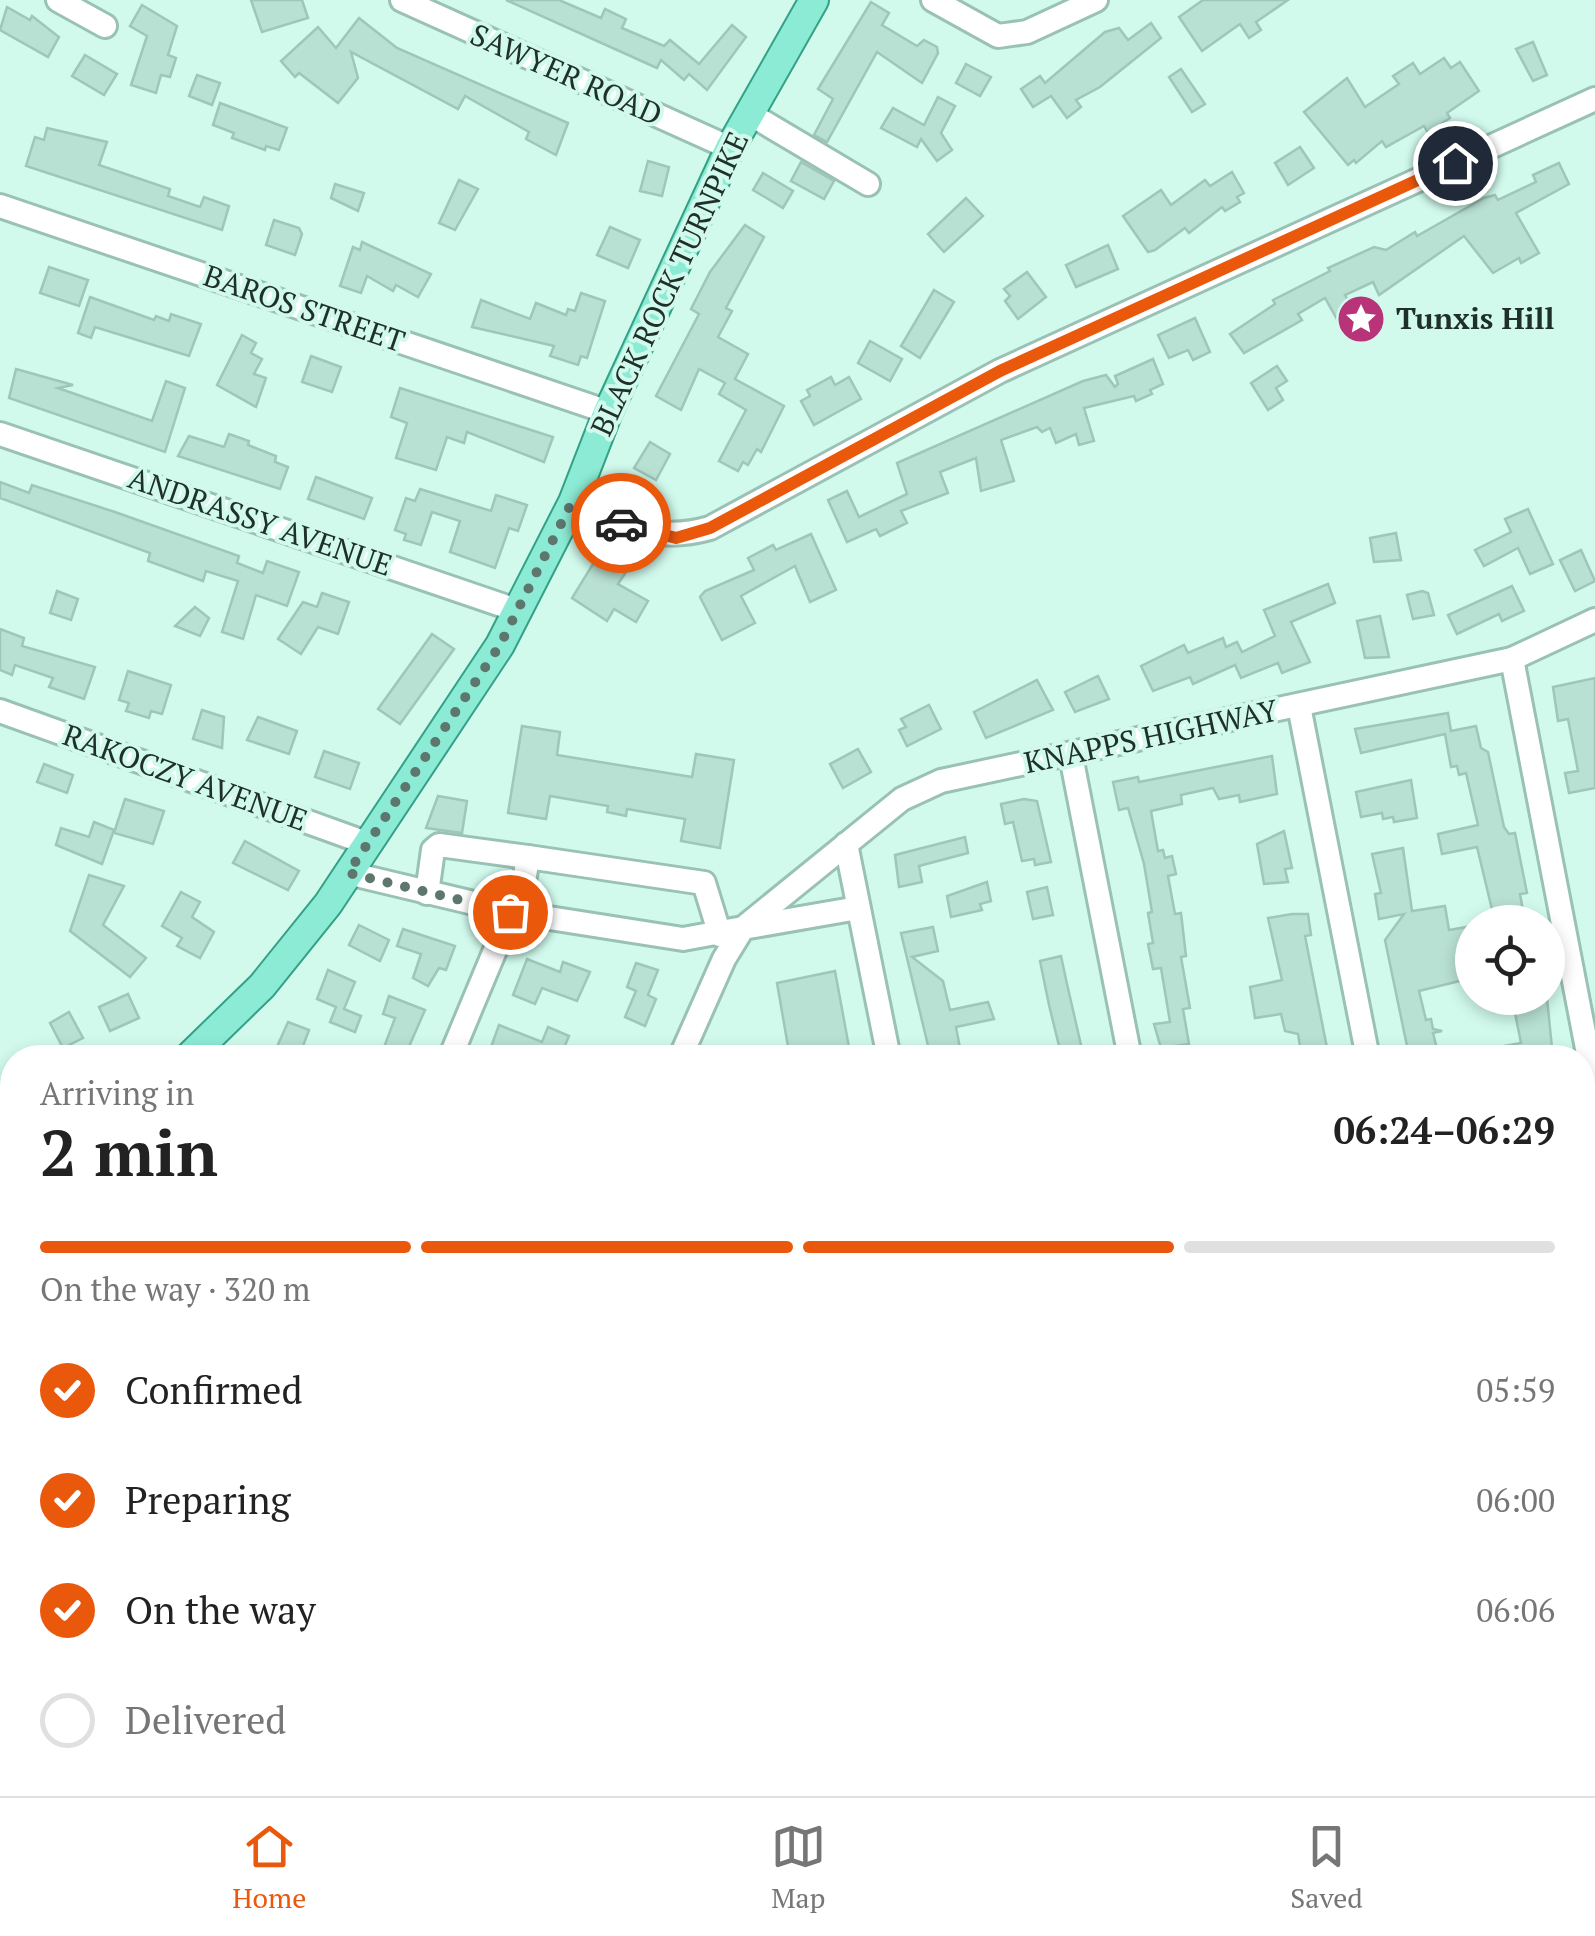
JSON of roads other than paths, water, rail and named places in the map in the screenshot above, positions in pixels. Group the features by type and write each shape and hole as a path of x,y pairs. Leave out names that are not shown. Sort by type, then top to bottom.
{"main road":[{"name":"BLACK ROCK TURNPIKE","path":"211,1045 262,986 369,844 520,611 730,148 814,0"}],"street":[{"path":"58,0 105,26"},
{"name":"SAWYER ROAD","path":"402,0 730,148"},
{"path":"934,0 998,36 1027,32 1096,0"},
{"path":"572,502 632,528 676,538 710,528 1000,371 1595,100"},
{"path":"750,114 868,184"},
{"name":"BAROS STREET","path":"0,206 608,412"},
{"name":"ANDRASSY AVENUE","path":"0,434 520,611"},
{"name":"KNAPPS HIGHWAY","path":"744,928 902,799 941,780 1071,756 1512,659 1595,620"},
{"path":"1512,659 1586,1045"},
{"path":"1299,706 1365,1045"},
{"name":"RAKOCZY AVENUE","path":"0,711 369,844"},
{"path":"1071,756 1127,1045"},
{"path":"846,844 886,1045"},
{"path":"427,893 433,850 439,846 528,857 704,883 720,936"},
{"path":"456,1045 515,913 528,857"},
{"name":"KNAPPS HIGHWAY","path":"348,873 515,913 683,939 720,936 744,928 858,908"},
{"path":"686,1045 724,959 744,928"}],"place":[{"name":"Tunxis Hill","path":"1361,319"}]}
